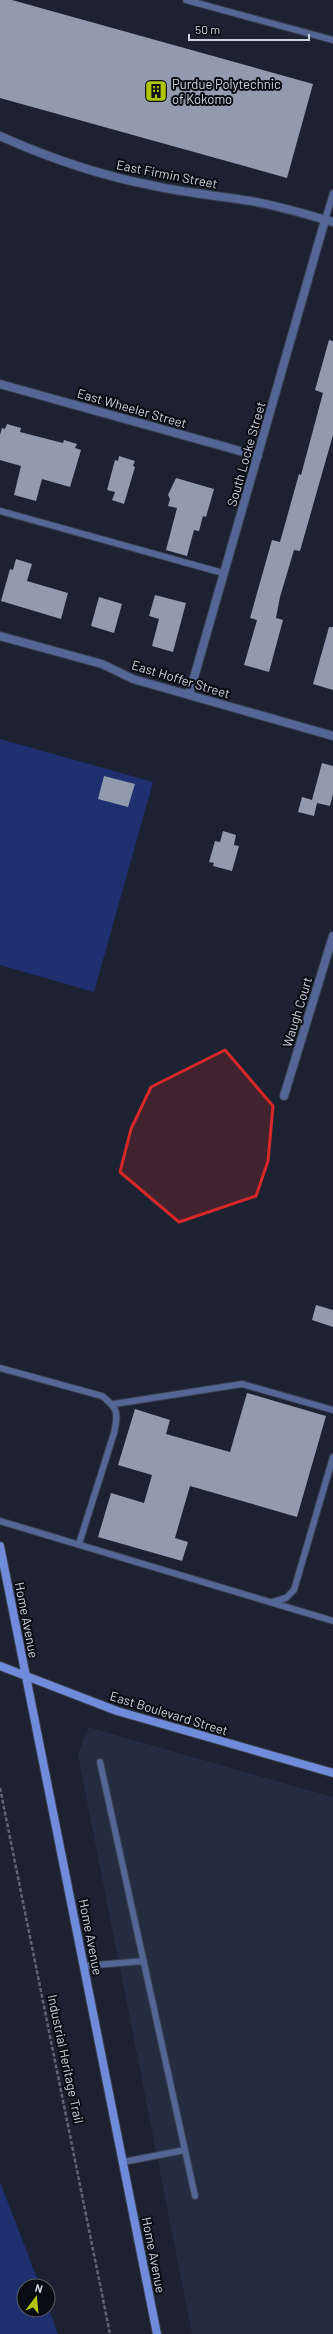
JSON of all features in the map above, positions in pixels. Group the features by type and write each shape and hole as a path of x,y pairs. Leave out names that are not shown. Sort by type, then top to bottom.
{"main road":[{"name":"Home Avenue","path":"0,1546 157,2334"},
{"name":"East Boulevard Street","path":"0,1666 117,1711 333,1773"}],"street":[{"name":"East Firmin Street","path":"0,136 78,165 128,180 293,210 329,221"},
{"name":"South Locke Street","path":"189,695 223,573 329,221"},
{"name":"East Wheeler Street","path":"0,384 258,456"},
{"name":"East Hoffer Street","path":"0,636 102,664 133,679 333,736"},
{"name":"Waugh Court","path":"284,1096 333,936"}],"lane":[{"path":"186,0 333,40"},
{"path":"329,221 333,193"},
{"path":"0,511 223,573"},
{"path":"0,1368 102,1396 114,1404 118,1415 114,1433 79,1544"},
{"path":"114,1404 242,1384 333,1410"},
{"path":"271,1602 286,1598 294,1590 333,1457"},
{"path":"0,1521 333,1621"},
{"path":"100,1762 195,2196"},
{"path":"84,1966 144,1961"},
{"path":"123,2162 185,2150"}],"path":[{"name":"Industrial Heritage Trail","path":"0,1788 110,2334"}],"highlighted area":[{"path":"225,1050 273,1106 268,1161 256,1196 179,1222 120,1172 131,1129 151,1087"}],"shaded area":[{"path":"0,739 153,782 94,992 0,965"},
{"path":"88,1727 333,1797 333,2334 192,2334 78,1755"},
{"path":"0,2182 37,2278 16,2278 16,2318 52,2318 58,2334 0,2334"}],"building":[{"name":"Purdue Polytechnic of Kokomo","path":"0,0 12,0 313,84 287,178 0,98"},
{"path":"329,340 333,341 333,435 300,551 294,550 280,597 276,618 283,620 269,672 244,665 257,620 250,618 272,540 280,542 299,474 301,475 323,393 315,390"},
{"path":"7,424 21,428 20,432 63,443 64,440 77,444 75,448 81,450 70,487 42,479 36,501 14,495 21,466 0,460 0,435 2,428 5,429"},
{"path":"119,456 135,461 133,466 135,467 124,504 112,500 115,492 107,490 115,460 118,461"},
{"path":"176,478 214,489 206,517 203,516 199,531 194,530 187,556 166,550 177,508 168,506 170,499 168,495"},
{"path":"16,559 32,564 27,581 68,593 61,619 1,601 10,569 13,570"},
{"path":"155,595 186,603 173,652 152,646 159,619 149,616"},
{"path":"99,597 122,604 114,633 91,626"},
{"path":"329,627 333,627 333,690 313,684"},
{"path":"322,763 333,766 333,794 330,806 317,803 314,816 298,812 302,797 312,800"},
{"path":"104,776 135,784 128,807 98,799"},
{"path":"223,831 236,835 234,845 239,846 232,871 213,866 214,863 209,862 215,841 220,842"},
{"path":"316,1305 333,1310 333,1327 312,1320"},
{"path":"247,1393 326,1416 297,1517 190,1486 175,1538 188,1542 182,1561 98,1537 111,1493 144,1503 152,1475 118,1465 135,1409 170,1420 166,1434 230,1452"}],"place":[{"name":"Purdue Polytechnic of Kokomo","path":"156,91"}]}
